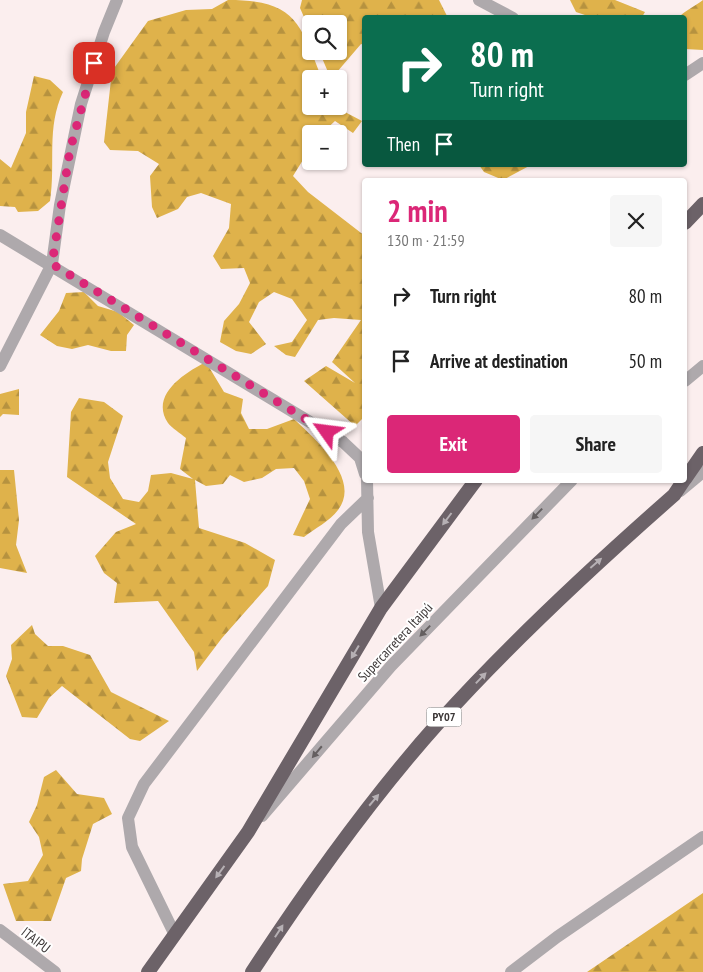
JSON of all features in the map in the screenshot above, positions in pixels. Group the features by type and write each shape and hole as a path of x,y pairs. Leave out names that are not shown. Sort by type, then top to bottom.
{"highway":[{"path":"687,221 703,204"},
{"name":"PY07","path":"687,476 703,453"},
{"path":"148,972 248,832 381,608 474,483"},
{"name":"PY07","path":"252,972 295,906 368,806 440,721 585,574 674,495 682,483"}],"street":[{"path":"0,366 52,264 60,205 81,104 104,32 118,0"},
{"path":"479,0 507,15"},
{"path":"687,74 703,63"},
{"path":"0,235 52,264 343,442 360,458 362,464"},
{"path":"687,379 703,366"},
{"path":"674,495 703,472"},
{"path":"367,483 368,532 381,608"},
{"name":"Supercarretera Itaipú","path":"248,832 391,666 569,483"},
{"path":"175,935 132,847 128,818 144,784 341,524 368,498"},
{"path":"510,972 557,937 703,837"},
{"name":"ITAIPU","path":"0,930 40,968 55,972"}],"green space":[{"path":"228,0 268,4 281,10 292,18 302,33 302,60 314,60 318,70 302,70 302,115 347,115 347,113 362,121 353,133 347,129 347,125 341,125 335,121 331,125 302,125 302,162 293,176 308,192 362,234 362,419 355,426 304,381 326,366 355,383 332,362 361,320 334,318 318,320 295,357 286,355 274,346 292,342 307,320 292,299 274,292 259,302 249,322 266,344 251,354 236,351 220,342 224,321 239,304 250,283 244,268 221,269 213,256 229,228 231,204 201,193 187,197 178,209 157,218 152,207 150,176 159,164 138,151 110,150 104,142 112,71 148,21 186,10 212,9"},
{"path":"302,0 439,0 446,15 362,15 362,44 339,70 327,70 323,60 347,60 347,15 303,15 300,8"},
{"path":"570,0 615,0 645,12 643,15 585,15 576,12"},
{"path":"703,0 703,50 687,49 687,15 681,15"},
{"path":"34,76 50,80 63,92 58,105 53,132 52,187 50,201 38,211 18,212 15,207 0,206 0,159 11,168 26,133 26,112"},
{"path":"480,167 527,167 507,178 498,178 484,172"},
{"path":"84,292 98,306 118,312 134,325 127,335 126,351 111,351 88,345 72,349 57,346 40,335 59,311 66,293"},
{"path":"206,362 224,392 243,399 241,413 249,429 267,429 294,419 313,437 340,473 344,485 344,498 335,514 304,537 293,535 310,499 304,481 294,468 276,469 262,478 244,482 230,475 223,484 206,486 195,480 199,528 245,543 275,560 268,586 222,638 197,671 194,652 158,601 114,603 117,583 104,573 95,556 116,532 136,524 67,477 71,412 79,398 104,402 123,416 108,462 110,478 123,499 139,502 148,491 151,475 171,473 193,479 180,469 186,438 168,423 163,413 163,403 166,394 180,378"},
{"path":"19,389 19,415 3,414 0,417 0,394"},
{"path":"0,470 14,470 19,520 16,545 27,573 0,568"},
{"path":"32,625 35,634 48,646 63,646 90,655 111,692 169,721 140,741 130,739 62,686 49,698 37,718 22,717 6,676 12,659 11,645"},
{"path":"56,770 77,794 104,798 112,814 93,824 82,859 81,871 66,878 51,921 16,921 3,884 28,881 43,855 39,837 29,822 37,805 44,777"},
{"path":"703,893 703,972 587,972"}],"route":[{"path":"94,63 81,104 70,150 52,264 327,432"}]}
